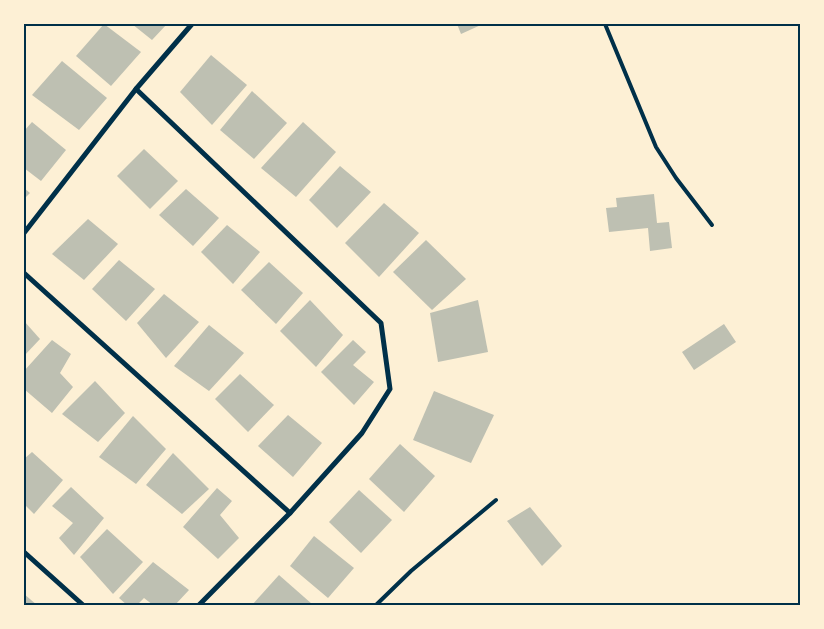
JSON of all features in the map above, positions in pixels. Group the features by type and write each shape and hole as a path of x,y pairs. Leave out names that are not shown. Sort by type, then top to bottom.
{"street":[{"path":"24,232 136,89 192,24"},
{"path":"136,89 381,323 390,389 362,433 290,514 199,605"},
{"path":"24,273 290,514"},
{"path":"24,552 83,605"}],"lane":[{"path":"605,24 656,147 676,178 712,225"},
{"path":"376,605 412,571 496,500"}],"building":[{"path":"104,24 141,52 111,86 76,56"},
{"path":"132,24 167,24 152,40"},
{"path":"457,24 483,24 461,34"},
{"path":"211,55 247,85 212,125 180,92"},
{"path":"62,61 107,98 79,130 32,95"},
{"path":"252,91 287,123 254,159 220,130"},
{"path":"32,122 66,150 41,181 24,168 24,131"},
{"path":"303,122 336,152 296,197 261,168"},
{"path":"144,149 178,181 150,209 117,176"},
{"path":"340,166 371,192 337,228 309,200"},
{"path":"24,188 30,193 24,199"},
{"path":"186,189 219,218 193,246 159,215"},
{"path":"654,194 657,223 669,222 672,248 650,251 648,228 609,232 606,208 617,207 616,198"},
{"path":"384,203 419,233 379,277 345,243"},
{"path":"88,219 118,244 84,280 52,254"},
{"path":"227,225 260,252 233,284 201,252"},
{"path":"426,240 466,279 432,310 393,272"},
{"path":"119,260 155,289 126,321 92,289"},
{"path":"269,262 303,293 276,324 241,290"},
{"path":"164,294 199,322 166,358 137,323"},
{"path":"310,300 343,335 316,367 280,331"},
{"path":"478,300 488,352 438,362 430,313"},
{"path":"24,321 40,339 24,356"},
{"path":"724,324 736,342 694,370 682,352"},
{"path":"209,325 244,353 209,391 174,366"},
{"path":"52,340 71,354 60,373 73,387 52,413 24,389 24,371"},
{"path":"353,340 366,352 353,365 374,382 354,405 321,372"},
{"path":"240,374 274,405 248,432 215,399"},
{"path":"95,381 125,413 98,442 62,414"},
{"path":"434,391 494,415 471,463 413,440"},
{"path":"288,415 322,443 293,477 258,446"},
{"path":"133,416 166,449 136,484 99,457"},
{"path":"400,444 435,476 404,512 369,479"},
{"path":"32,452 63,480 34,514 24,504 24,459"},
{"path":"173,453 209,489 182,514 146,485"},
{"path":"71,487 104,518 74,555 59,538 73,523 52,506"},
{"path":"217,488 232,501 220,515 239,538 218,559 183,527"},
{"path":"359,490 392,520 361,553 329,522"},
{"path":"530,507 562,546 542,566 507,521"},
{"path":"107,529 143,562 113,594 80,557"},
{"path":"314,536 354,568 328,598 290,566"},
{"path":"153,562 189,590 175,605 153,605 144,598 137,605 127,605 119,598"},
{"path":"279,575 312,604 252,605"},
{"path":"24,594 37,605 24,605"}]}
